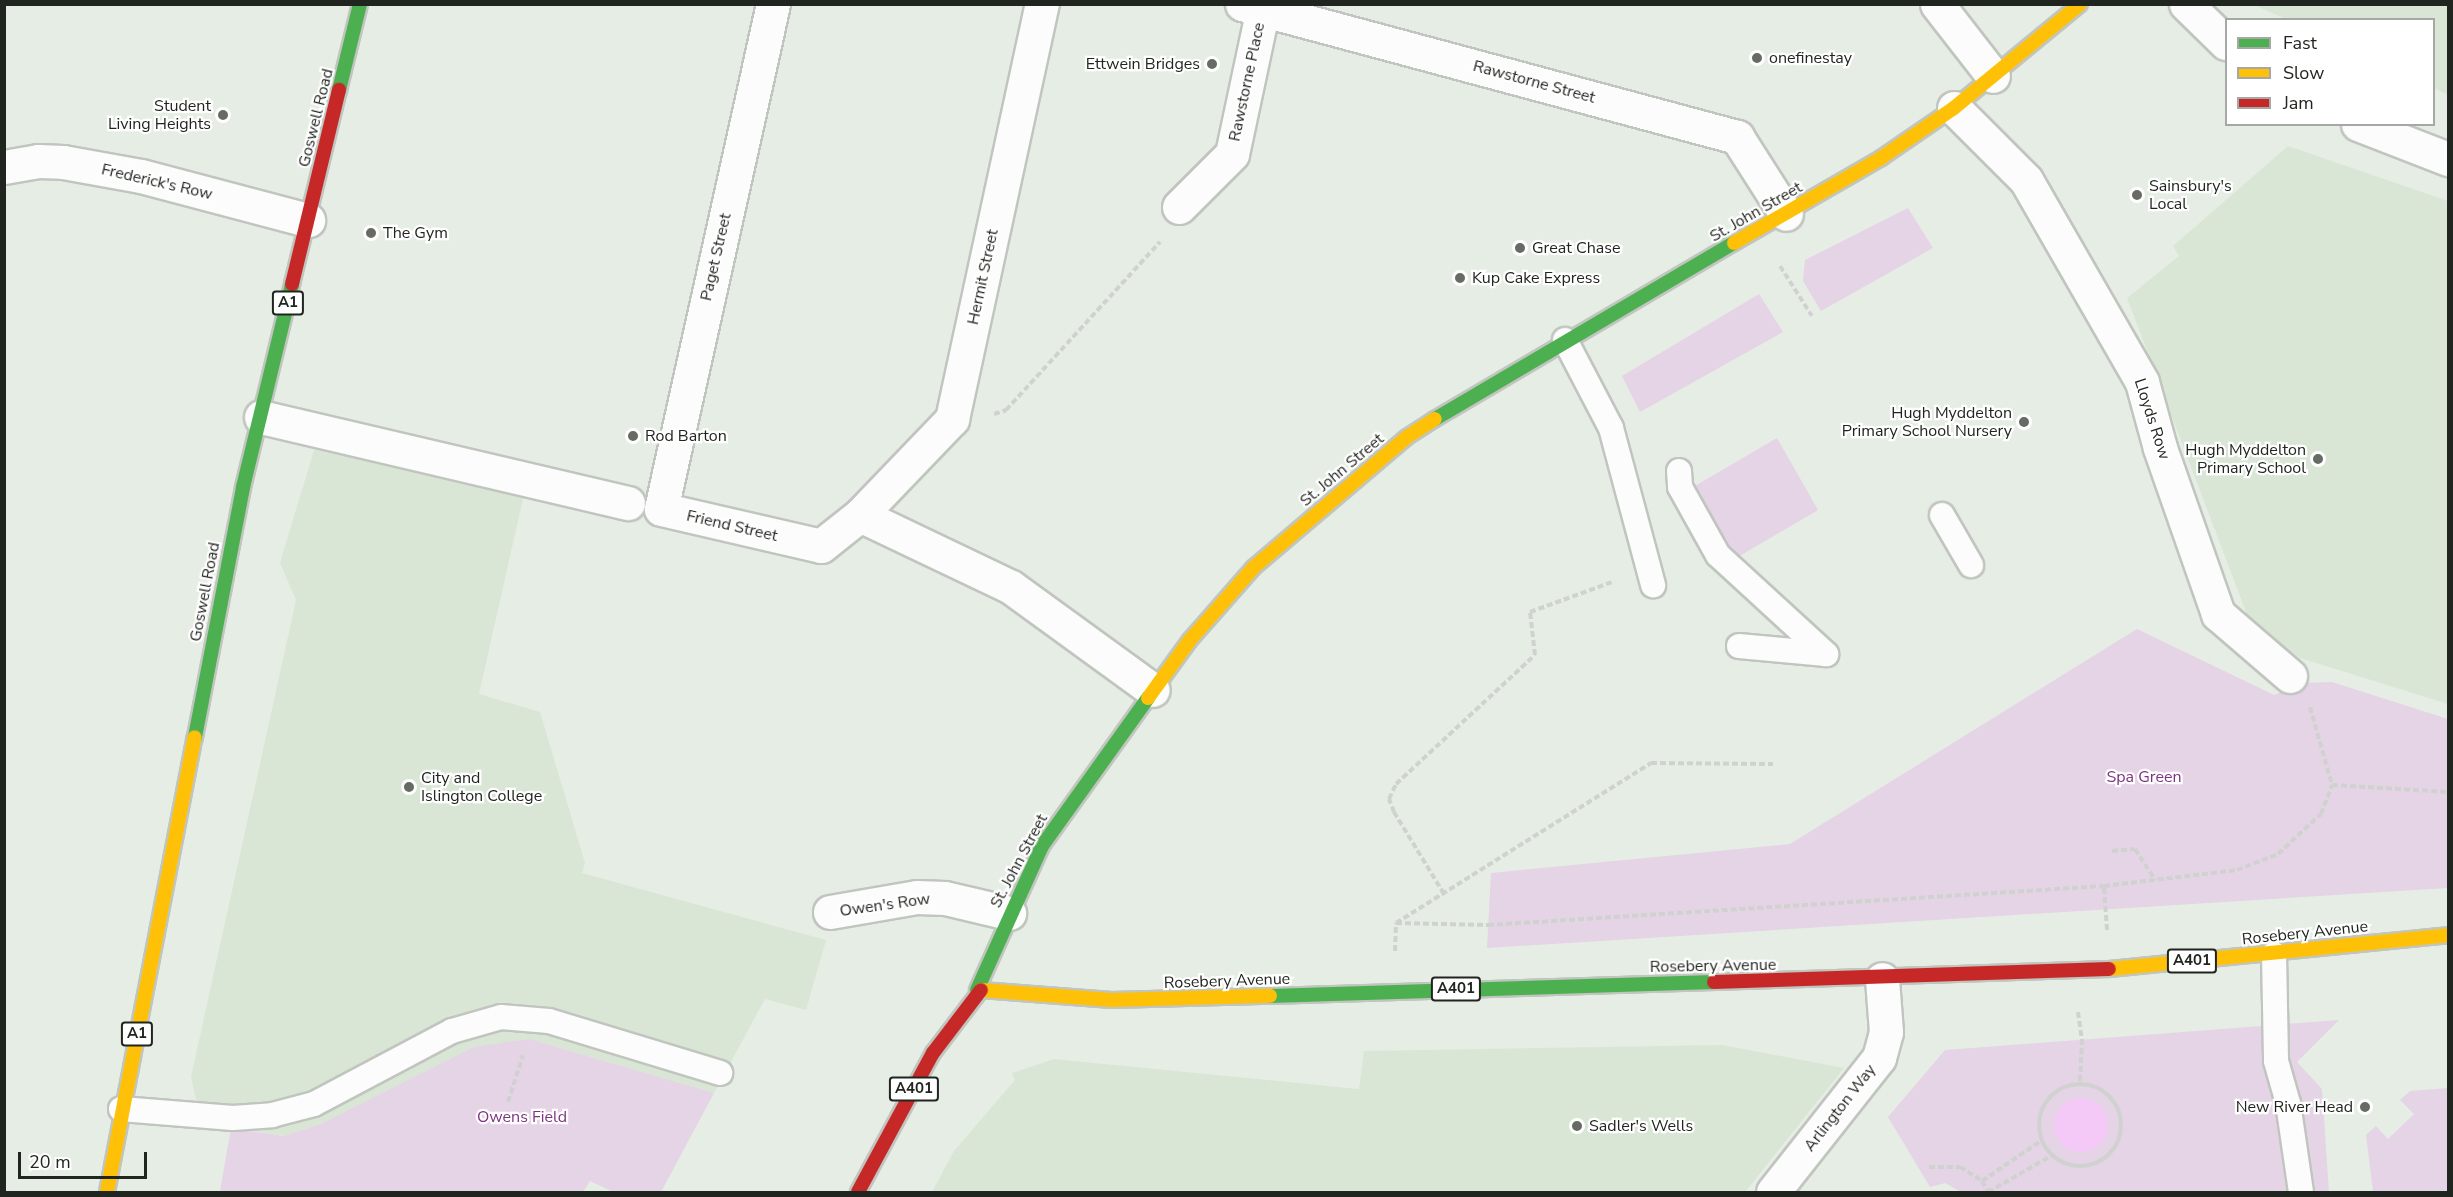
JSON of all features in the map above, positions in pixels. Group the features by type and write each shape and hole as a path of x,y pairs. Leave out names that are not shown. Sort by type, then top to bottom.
{"main road":[{"name":"St. John Street","path":"858,1192 933,1053 977,990 1009,913 1042,846 1190,640 1253,568 1348,484 1416,431 1565,340 1881,158 1954,108 2080,4"},
{"name":"Goswell Road","path":"106,1192 220,600 261,417 361,6"},
{"name":"Rosebery Avenue","path":"977,990 1112,1000 1178,1000 1394,990 2072,973 2448,935"}],"street":[{"name":"Paget Street","path":"661,509 772,4"},
{"name":"Hermit Street","path":"860,515 952,419 1042,4"},
{"path":"1937,4 1993,76"},
{"path":"2186,4 2225,42"},
{"name":"Rawstorne Place","path":"1179,207 1232,154 1253,6"},
{"name":"Rawstorne Street","path":"1253,6 1737,137 1786,214"},
{"name":"Lloyds Row","path":"1954,108 2026,180 2142,382 2160,448 2218,614 2290,676"},
{"path":"2363,126 2448,159"},
{"name":"Frederick's Row","path":"4,168 38,161 63,162 141,176 308,220"},
{"name":"Friend Street","path":"261,417 628,503"},
{"name":"Friend Street","path":"661,509 821,546 860,515"},
{"path":"860,515 1011,587 1153,690"},
{"name":"Owen's Row","path":"830,912 917,897 945,898 1009,913"},
{"name":"Arlington Way","path":"1776,1189 1879,1058 1886,1032 1882,979"}],"lane":[{"path":"1565,340 1611,428 1651,577"},
{"path":"1679,471 1680,487 1718,555 1826,654 1739,646"},
{"name":"Friend Street","path":"628,503 661,509"},
{"path":"1942,515 1971,565"},
{"path":"2274,954 2276,1061 2288,1103 2301,1192"},
{"path":"122,1108 233,1118 273,1115 314,1104 452,1031 501,1017 549,1021 720,1073"}],"path":[{"path":"987,416 1006,410 1178,222 1179,207"},
{"path":"1780,266 1812,316"},
{"path":"1444,894 1394,812 1389,799 1396,784 1535,655 1530,612 1651,577"},
{"path":"1396,923 1500,924 2104,886 2237,870 2278,854 2321,814 2332,785 2303,683 2290,676"},
{"path":"1396,923 1651,763 1773,764"},
{"path":"2332,785 2448,792"},
{"path":"2112,851 2135,849 2155,880"},
{"path":"2104,886 2109,969"},
{"path":"1394,990 1396,923"},
{"path":"2072,973 2082,1039 2079,1083"},
{"path":"508,1102 535,1020"},
{"path":"2079,1083 2092,1085 2112,1100 2118,1110 2119,1135 2115,1147 2096,1163 2071,1165 2051,1156 2042,1140 2038,1125 2043,1105 2059,1089 2079,1083"},
{"path":"1982,1181 2042,1140"},
{"path":"1929,1167 1960,1167 1982,1181 1988,1192 2051,1156"}],"shaded area":[{"path":"2254,5 2448,5 2448,95 2435,88 2435,18 2284,18"},
{"name":"Hugh Myddelton Primary School","path":"2288,146 2448,201 2448,704 2300,658 2249,620 2127,298 2179,256 2173,246"},
{"name":"City and Islington College","path":"314,450 525,490 479,694 540,712 585,863 582,873 826,940 806,1010 765,999 714,1093 528,1039 321,1124 283,1136 201,1121 191,1077 296,600 280,563"},
{"path":"1722,1045 1844,1068 1745,1192 932,1192 954,1151 1015,1080 1012,1073 1054,1059 1359,1089 1364,1051"},
{"path":"2076,1098 2086,1098 2096,1102 2104,1110 2108,1125 2104,1140 2096,1148 2086,1152 2076,1152 2066,1148 2058,1140 2054,1130 2054,1120 2058,1110 2066,1102"}],"green space":[{"path":"1908,208 1933,248 1821,311 1803,281 1805,260"},
{"path":"1759,294 1783,332 1640,412 1622,376"},
{"path":"1777,438 1818,510 1736,558 1695,486"},
{"name":"Spa Green","path":"2137,629 2274,695 2303,683 2332,682 2448,719 2448,888 1487,948 1491,873 1790,844"},
{"path":"2339,1020 2297,1062 2322,1089 2329,1192 1961,1192 1945,1183 1930,1187 1888,1117 1945,1050"},
{"name":"Owens Field","path":"529,1039 714,1093 661,1192 613,1192 590,1181 583,1192 220,1191 231,1128 283,1136 321,1124 474,1047"},
{"path":"2448,1088 2448,1192 2373,1192 2366,1135 2376,1126 2388,1139 2414,1114 2400,1100 2410,1091"}],"traffic: fast":[{"path":"339,90 360,4"},
{"path":"1435,419 1734,243"},
{"path":"195,737 243,487 292,284"},
{"path":"977,990 1042,846 1148,698"},
{"path":"1270,996 1714,982"}],"traffic: slow":[{"path":"1734,243 1881,158 1954,108 2080,4"},
{"path":"1148,698 1190,640 1253,568 1407,437 1435,419"},
{"path":"107,1192 195,737"},
{"path":"2109,969 2448,935"},
{"path":"981,990 1112,1000 1270,996"}],"traffic: jam":[{"path":"292,284 339,90"},
{"path":"1714,982 2109,969"},
{"path":"858,1192 933,1053 981,990"}],"place":[{"name":"onefinestay","path":"1757,58"},
{"name":"Ettwein Bridges","path":"1212,64"},
{"name":"Student Living Heights","path":"223,115"},
{"name":"Sainsbury's Local","path":"2137,195"},
{"name":"The Gym","path":"371,233"},
{"name":"Great Chase","path":"1520,248"},
{"name":"Kup Cake Express","path":"1460,278"},
{"name":"Hugh Myddelton Primary School Nursery","path":"2024,422"},
{"name":"Rod Barton","path":"633,436"},
{"name":"Hugh Myddelton Primary School","path":"2318,459"},
{"name":"City and Islington College","path":"409,787"},
{"name":"New River Head","path":"2365,1107"},
{"name":"Sadler's Wells","path":"1577,1126"}]}
